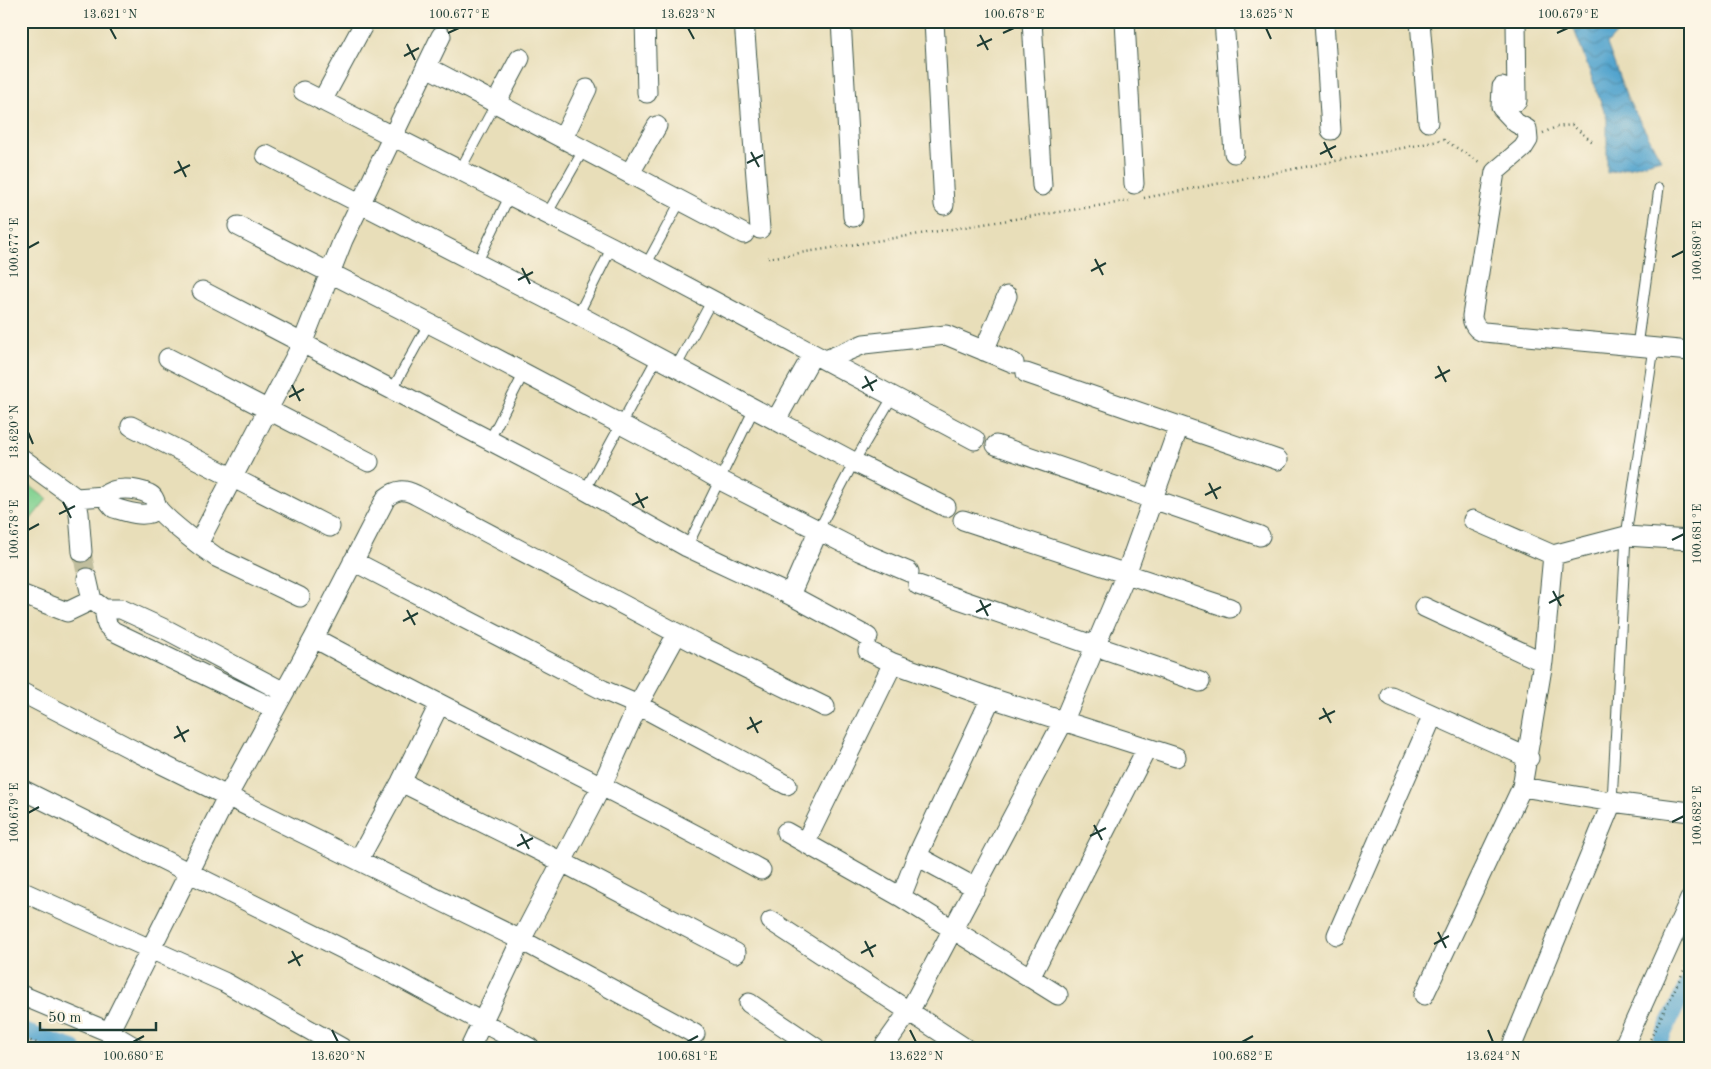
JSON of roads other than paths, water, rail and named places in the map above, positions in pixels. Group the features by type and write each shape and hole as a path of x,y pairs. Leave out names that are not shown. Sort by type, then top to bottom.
{"street":[{"path":"645,21 647,93"},
{"path":"427,67 681,200 752,232 744,21"},
{"path":"841,21 853,217"},
{"path":"934,21 944,205"},
{"path":"1032,21 1042,186"},
{"path":"1125,21 1134,184"},
{"path":"1224,21 1234,153"},
{"path":"1324,21 1331,130"},
{"path":"1420,21 1428,122"},
{"path":"1516,21 1517,101"},
{"path":"322,101 362,27"},
{"path":"198,544 302,344 332,273 343,240 442,36"},
{"path":"496,103 520,58"},
{"path":"1502,87 1501,107 1516,123 1527,129 1528,140 1523,148 1495,172 1472,321 1480,331 1484,332 1690,352"},
{"path":"563,138 587,89"},
{"path":"303,92 612,247 975,440"},
{"path":"630,173 657,126"},
{"path":"266,155 578,315 854,462 946,507"},
{"path":"238,226 429,322 720,480 914,578 1095,647 1200,682"},
{"path":"202,291 584,490 687,547 790,594 868,644 893,663 991,698 1176,757"},
{"path":"984,351 1007,296"},
{"path":"776,420 820,357 864,344 946,335 1021,368 1278,460"},
{"path":"168,358 370,462"},
{"path":"131,426 330,527"},
{"path":"883,1048 910,1010 1064,720 1126,574 1179,426"},
{"path":"996,445 1260,536"},
{"path":"21,458 76,498 104,496 116,488 149,494 154,498 157,509 216,557 300,598"},
{"path":"109,1032 228,795 314,638 352,561 386,498 398,490 404,490 677,634 825,707"},
{"path":"76,498 82,552"},
{"path":"962,520 1230,608"},
{"path":"1473,520 1553,555 1626,536 1690,540"},
{"path":"790,594 819,530"},
{"path":"1424,995 1522,787 1529,758 1543,662 1553,555"},
{"path":"352,561 603,690 638,705 787,785"},
{"path":"87,578 107,625 113,630 275,709"},
{"path":"21,594 67,612 98,605 121,609 161,627 284,692"},
{"path":"1424,608 1543,662"},
{"path":"470,1048 522,940 602,785 638,705 677,634"},
{"path":"314,638 439,705 602,785 761,870"},
{"path":"806,843 893,663"},
{"path":"21,692 136,751 522,940 695,1034"},
{"path":"1391,696 1529,758"},
{"path":"901,897 917,856 991,698"},
{"path":"359,859 402,782 439,705"},
{"path":"1337,935 1433,715"},
{"path":"1030,978 1147,748"},
{"path":"402,782 562,862 736,953"},
{"path":"1522,787 1612,802 1690,812"},
{"path":"21,789 395,975 482,1024 530,1048"},
{"path":"1512,1048 1612,802"},
{"path":"786,832 901,897 1058,995"},
{"path":"917,856 976,888"},
{"path":"21,891 224,982 342,1048"},
{"path":"1623,1048 1690,899"},
{"path":"771,921 910,1010 964,1048"},
{"path":"21,995 109,1032 136,1048"},
{"path":"749,1003 816,1048"}],"lane":[{"path":"460,170 496,103"},
{"path":"547,214 584,149"},
{"path":"1612,802 1626,536 1646,347 1659,188"},
{"path":"477,263 510,195"},
{"path":"646,265 681,200"},
{"path":"578,315 612,247"},
{"path":"676,367 712,300"},
{"path":"392,390 429,322"},
{"path":"584,490 657,358"},
{"path":"489,441 524,373"},
{"path":"819,530 854,462 893,396"},
{"path":"687,547 754,409"}],"water":[{"path":"1571,21 1663,21 1617,33 1607,44 1627,98 1661,159 1607,173 1607,119"}],"waterway":[{"path":"1657,1048 1690,978"},
{"path":"21,1030 74,1048"}],"tunnel":[{"path":"82,552 87,578"}]}
